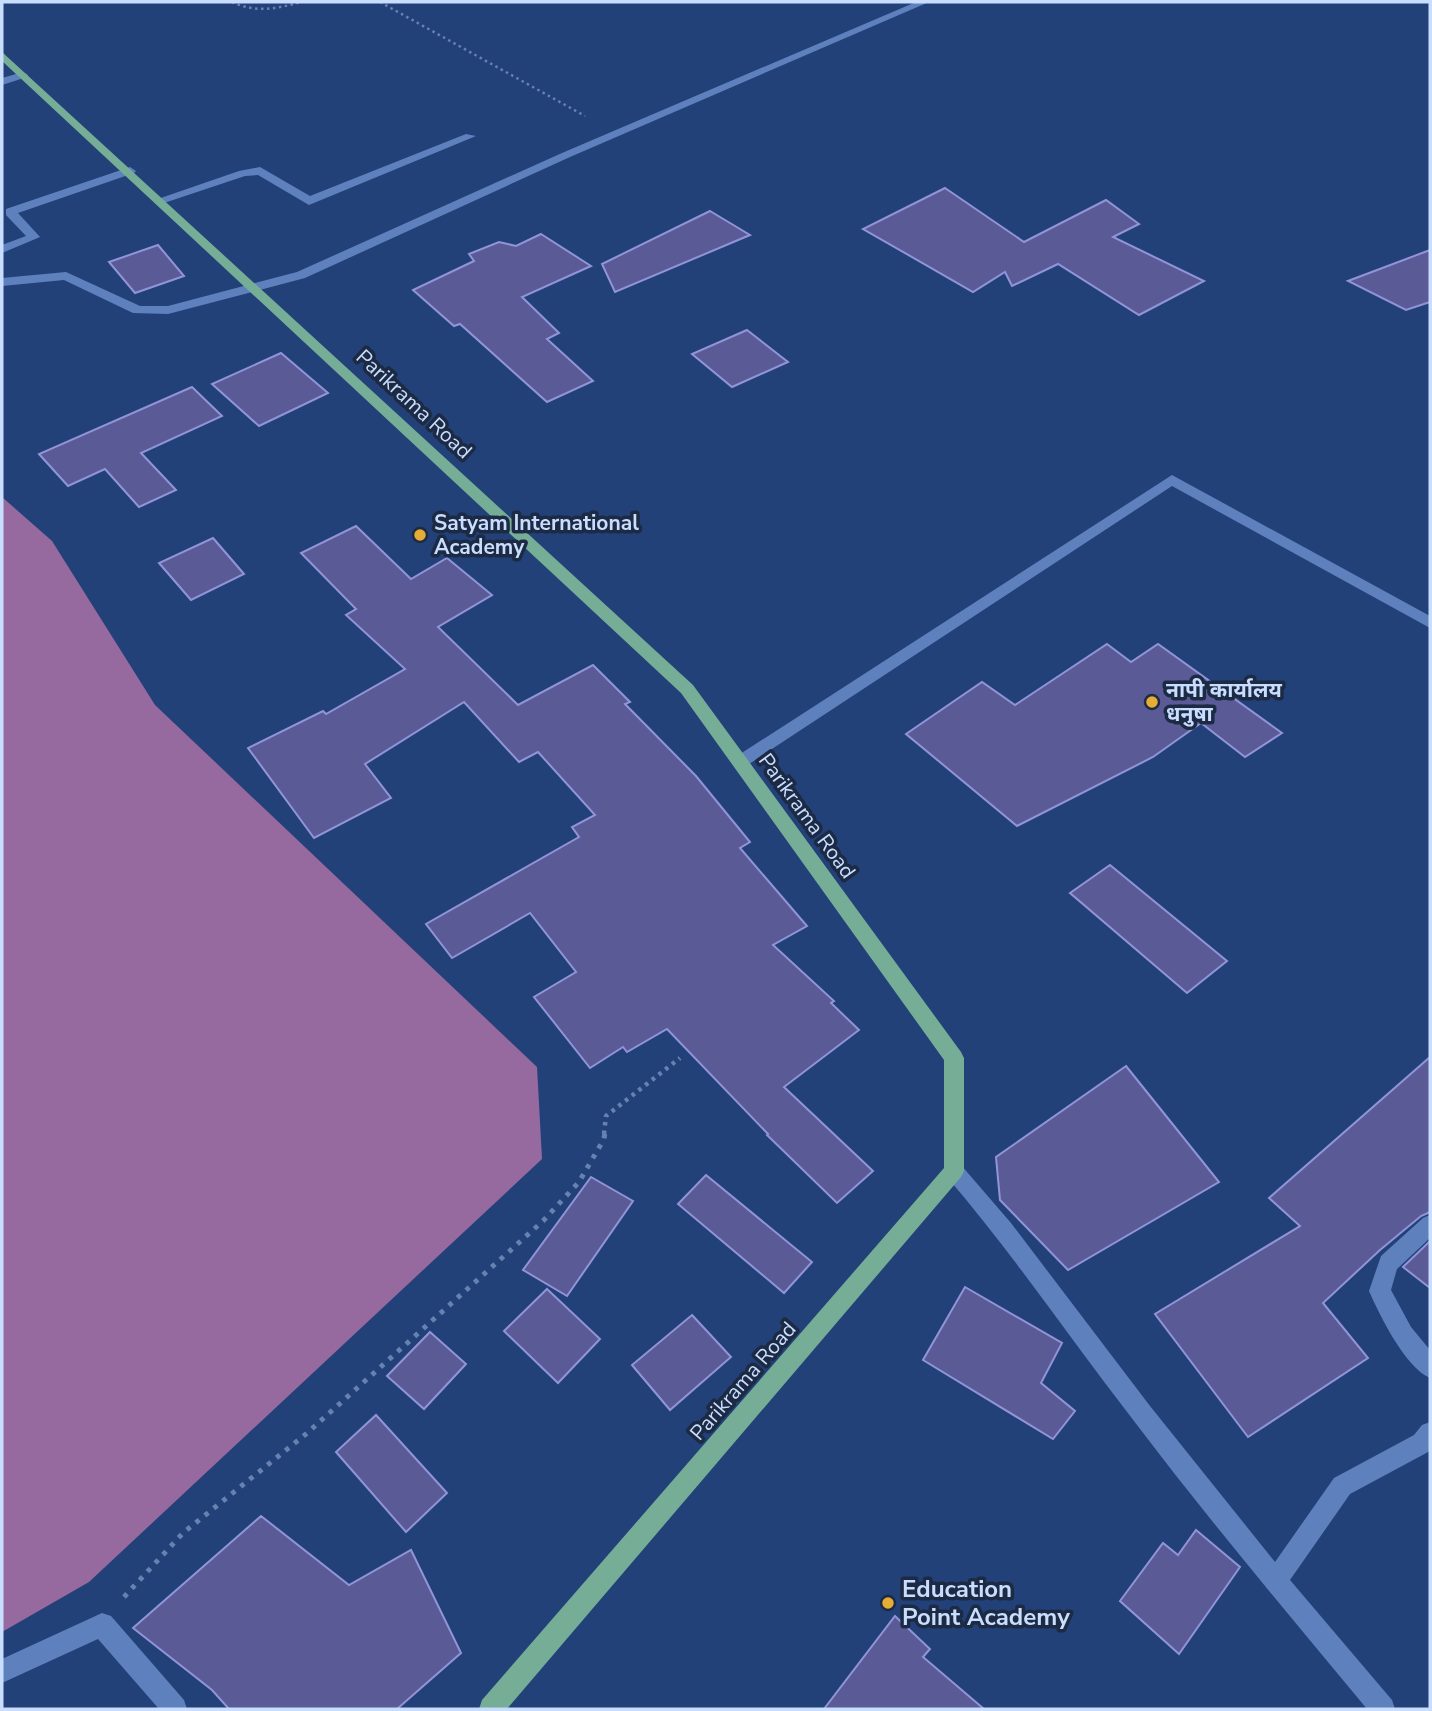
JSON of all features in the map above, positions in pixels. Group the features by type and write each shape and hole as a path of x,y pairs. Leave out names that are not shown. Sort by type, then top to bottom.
{"main road":[{"name":"Parikrama Road","path":"2,55 687,690 954,1058 954,1171 491,1709"}],"street":[{"path":"2,282 66,276 138,310 169,310 301,275 616,134 924,2"},
{"path":"2,82 23,75"},
{"path":"161,200 243,173 260,171 309,201 470,136"},
{"path":"2,249 34,237 10,212 130,171"},
{"path":"740,762 1171,480 1430,623"},
{"path":"954,1171 1002,1224 1141,1413 1275,1582 1383,1709"},
{"path":"1430,1225 1388,1262 1380,1291 1403,1334 1430,1367"},
{"path":"1275,1582 1342,1486 1422,1443 1430,1433"},
{"path":"2,1671 102,1625 175,1709"}],"path":[{"path":"232,2 249,11 276,9 301,2"},
{"path":"380,2 616,134"},
{"path":"102,1625 116,1604 183,1533 306,1434 544,1221 579,1182 604,1139 606,1116 680,1058"}],"shaded area":[{"path":"2,497 52,541 155,705 537,1067 542,1159 89,1582 2,1632"}],"building":[{"path":"945,188 1024,242 1106,200 1139,224 1113,237 1204,281 1139,315 1058,264 1012,286 1005,272 973,292 863,229"},
{"path":"710,211 750,235 615,292 602,264"},
{"path":"541,234 591,266 522,297 559,333 547,339 593,381 547,402 460,324 454,326 413,290 474,261 469,254 499,242 516,246"},
{"path":"158,245 184,276 135,293 109,262"},
{"path":"1430,250 1430,302 1406,310 1348,281"},
{"path":"747,330 788,362 732,387 692,354"},
{"path":"281,353 328,393 259,426 212,384"},
{"path":"192,387 222,416 141,453 176,490 139,507 105,469 68,486 39,454"},
{"path":"356,526 411,579 447,558 492,595 438,627 518,705 593,665 630,702 625,704 696,776 750,842 740,848 807,926 773,945 834,1001 831,1003 859,1030 784,1087 873,1171 837,1203 767,1135 667,1029 627,1052 623,1047 590,1068 534,997 576,972 530,913 452,958 426,924 579,837 572,827 595,815 538,752 519,762 464,702 365,764 391,798 314,838 248,748 323,711 326,714 405,669 346,615 356,609 301,553"},
{"path":"213,538 244,574 191,600 159,563"},
{"path":"1107,644 1131,662 1158,644 1282,733 1245,757 1201,723 1153,757 1017,826 906,734 982,682 1015,705"},
{"path":"1110,865 1227,961 1187,993 1070,893"},
{"path":"1430,1057 1430,1212 1421,1216 1380,1250 1323,1303 1368,1358 1248,1437 1155,1314 1300,1226 1269,1198"},
{"path":"1126,1066 1219,1182 1068,1270 1000,1200 996,1157"},
{"path":"706,1175 812,1262 784,1293 678,1204"},
{"path":"591,1177 633,1201 567,1296 523,1270"},
{"path":"1430,1241 1430,1288 1403,1267"},
{"path":"965,1287 1062,1343 1041,1383 1075,1411 1053,1439 923,1360"},
{"path":"547,1289 600,1339 558,1383 504,1331"},
{"path":"692,1315 731,1357 670,1410 632,1365"},
{"path":"430,1332 466,1364 424,1409 387,1376"},
{"path":"376,1415 447,1493 406,1532 336,1452"},
{"path":"261,1516 349,1585 411,1550 461,1653 397,1709 229,1709 212,1690 133,1628"},
{"path":"1196,1530 1240,1567 1179,1654 1120,1601 1163,1543 1178,1555"},
{"path":"895,1616 930,1649 923,1657 984,1709 824,1709"}],"place":[{"name":"Satyam International Academy","path":"420,535"},
{"name":"नापी कार्यालय धनुषा","path":"1152,702"},
{"name":"Education Point Academy","path":"888,1603"}]}
